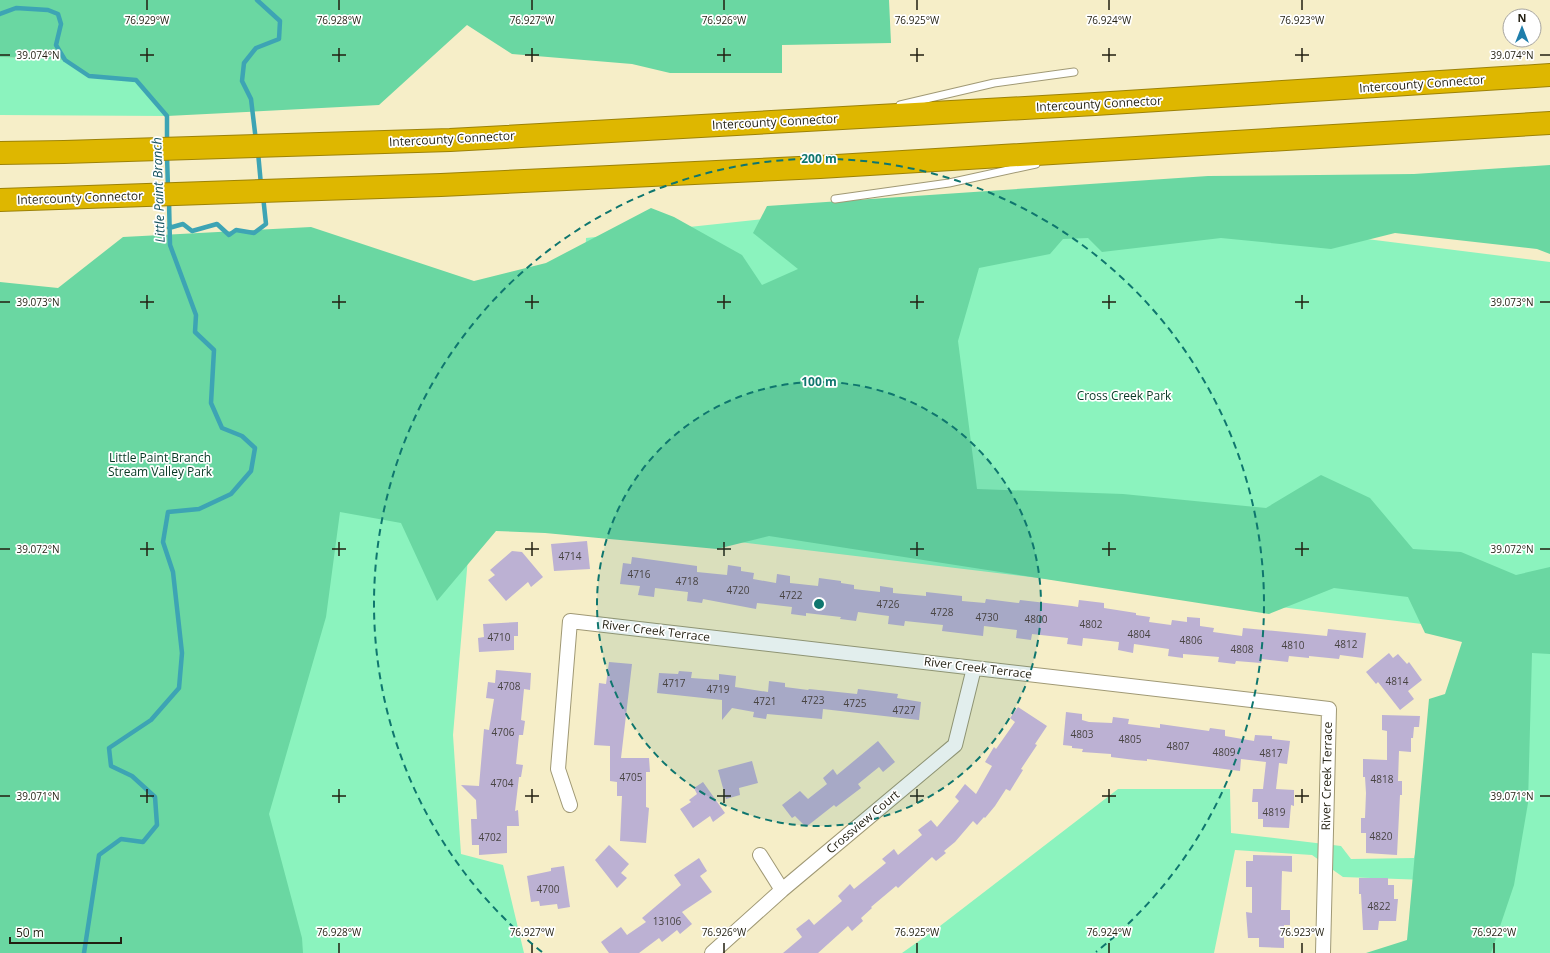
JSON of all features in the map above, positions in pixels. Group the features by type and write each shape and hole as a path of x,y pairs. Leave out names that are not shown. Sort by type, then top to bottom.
{"highway":[{"name":"Intercounty Connector","path":"0,153 450,140 1095,104 1550,75"},
{"name":"Intercounty Connector","path":"0,200 441,186 820,167 1550,123"}],"street":[{"name":"River Creek Terrace","path":"570,805 558,769 570,621 1329,709 1324,953"},
{"name":"Crossview Court","path":"712,953 782,890 955,745 974,668"},
{"path":"760,855 782,890"}],"lane":[{"path":"851,118 973,87 1074,72"},
{"path":"835,199 949,182 1092,151"}],"green space":[{"path":"0,0 889,0 891,43 782,45 782,73 670,73 632,64 512,54 467,25 379,105 167,116 136,80 89,76 65,60 0,57"},
{"path":"0,57 65,60 89,76 136,80 167,116 0,115"},
{"name":"Little Paint Branch Stream Valley Park","path":"1550,165 1550,254 1537,249 1395,233 1331,249 1221,238 1102,252 1088,238 1063,239 1050,254 979,268 958,341 977,489 1123,494 1266,508 1321,475 1370,498 1413,549 1461,552 1516,575 1550,567 1550,654 1532,653 1528,803 1514,885 1491,953 1366,953 1407,940 1429,699 1445,694 1462,642 1425,633 1408,597 1334,588 1269,614 769,536 717,549 545,533 496,531 437,601 401,523 340,512 326,617 269,814 302,938 303,953 0,953 0,282 58,288 123,237 311,227 474,281 546,263 651,208 674,217 742,255 762,285 798,269 753,233 767,206 1208,176 1414,174"},
{"path":"915,203 1279,228 1550,262 1550,953 1423,953 1426,880 1343,877 1312,855 1235,850 1214,953 902,953 940,926 1118,789 1230,789 1231,833 1341,846 1351,859 1414,858 1472,630 472,510 453,735 461,854 503,865 524,953 0,953 0,311 584,287 586,238"}],"building":[{"path":"587,541 590,569 554,571 551,544"},
{"path":"512,551 522,552 543,577 531,587 528,582 506,601 488,580 495,575 490,570"},
{"path":"632,557 697,566 697,572 727,575 728,565 741,567 741,571 754,573 753,579 776,583 777,574 790,576 790,583 818,586 819,578 841,581 841,583 854,585 854,589 880,592 880,586 893,588 893,593 926,596 926,592 962,596 962,601 985,603 986,599 1019,603 1020,600 1078,607 1079,600 1104,603 1104,608 1136,613 1136,615 1150,617 1149,622 1171,625 1172,620 1187,622 1187,617 1200,618 1200,626 1214,628 1213,632 1242,636 1243,628 1327,636 1328,629 1366,633 1363,658 1340,655 1339,659 1289,656 1288,662 1262,659 1261,663 1236,661 1235,664 1218,662 1219,657 1183,654 1183,658 1168,656 1169,649 1134,644 1133,653 1118,650 1119,642 1083,638 1082,646 1067,644 1068,638 1032,634 1031,640 1016,638 1017,630 984,626 983,636 942,631 943,625 905,621 904,626 888,624 889,616 858,612 856,621 840,619 841,617 806,613 806,616 791,614 792,607 757,603 756,609 703,599 702,603 687,601 688,592 655,588 654,597 638,595 640,586 620,584 623,563 631,564"},
{"path":"518,622 518,636 514,636 514,650 479,652 478,638 484,637 483,624"},
{"path":"1389,653 1393,658 1398,654 1407,664 1409,662 1422,680 1408,691 1414,699 1400,710 1378,682 1376,684 1366,672"},
{"path":"609,662 632,664 621,758 649,758 650,772 646,772 646,807 649,808 646,843 620,841 622,796 617,796 617,782 610,781 610,746 594,745 599,683 606,684"},
{"path":"496,670 531,673 530,690 524,689 521,720 525,721 523,735 519,735 516,764 523,765 521,777 519,777 515,811 518,810 519,826 507,826 507,853 479,855 479,845 472,845 471,819 477,819 476,800 461,785 479,786 484,729 489,730 494,699 486,698 488,682 495,683"},
{"path":"679,671 692,672 691,678 719,680 719,674 736,676 735,687 768,692 769,681 785,683 785,687 808,690 857,694 858,689 898,694 897,698 921,702 919,720 823,709 822,719 767,714 766,719 753,717 754,712 732,708 722,720 722,700 657,693 659,673 678,674"},
{"path":"1018,707 1047,726 1035,744 1037,745 1021,769 1023,770 1010,791 1006,789 985,818 984,817 977,825 973,821 955,842 944,851 946,853 936,861 932,857 898,888 896,886 871,907 872,908 861,918 863,921 852,931 848,926 818,953 783,953 802,937 796,929 809,919 814,925 842,901 838,896 850,884 854,889 886,863 882,859 894,849 898,855 922,835 918,830 931,820 937,827 959,801 955,797 965,784 976,794 992,766 985,762 994,747 996,749 1015,722 1010,718"},
{"path":"1066,712 1082,714 1082,720 1089,722 1112,723 1113,717 1129,719 1128,724 1160,728 1160,724 1209,731 1210,728 1225,730 1225,736 1254,741 1255,735 1272,736 1272,739 1290,741 1287,764 1279,763 1276,789 1294,790 1294,806 1291,805 1289,828 1263,827 1263,819 1258,819 1258,802 1252,802 1253,789 1263,789 1266,762 1241,759 1240,771 1147,759 1147,761 1135,760 1111,757 1111,754 1082,752 1083,749 1063,745"},
{"path":"1382,715 1420,716 1419,727 1414,727 1413,738 1411,738 1411,752 1399,751 1398,781 1402,781 1402,795 1400,795 1397,855 1366,853 1366,833 1361,833 1361,818 1365,818 1366,793 1365,777 1363,777 1363,759 1387,760 1387,731 1382,730"},
{"path":"878,741 895,762 883,772 879,767 858,784 861,788 836,807 834,805 806,827 795,816 792,818 782,805 800,791 808,799 827,784 823,778 833,769 837,775"},
{"path":"752,761 758,783 739,788 740,795 726,799 718,770"},
{"path":"703,782 725,813 713,822 710,816 693,828 680,809 691,802 689,800 697,794 694,788"},
{"path":"609,845 629,864 621,873 627,878 617,888 595,860"},
{"path":"1253,855 1292,856 1292,872 1282,871 1281,910 1290,910 1290,925 1284,925 1284,948 1259,947 1259,938 1248,938 1246,912 1252,913 1252,887 1246,887 1246,861 1253,861"},
{"path":"699,858 707,871 700,876 712,892 682,912 692,924 680,934 677,930 662,942 659,938 639,953 609,953 601,942 621,927 627,935 646,922 642,918 681,885 674,875"},
{"path":"564,866 570,907 558,909 557,904 540,906 539,901 531,902 527,876 551,871 551,868"},
{"path":"1359,878 1388,878 1388,885 1394,885 1394,899 1398,899 1396,921 1379,921 1378,930 1363,930 1361,894 1359,894"}],"waterway":[{"path":"256,141 251,99 242,81 244,63 256,48 279,39 280,21 257,0"},
{"name":"Little Paint Branch","path":"0,14 16,8 48,10 58,14 61,24 56,45 65,60 89,76 136,80 167,116 167,143"},
{"path":"258,152 261,185"},
{"name":"Little Paint Branch","path":"167,155 168,189"},
{"path":"169,228 183,224 192,231 217,224 229,235 236,230 254,233 266,224 263,196"},
{"name":"Little Paint Branch","path":"84,953 99,855 121,839 143,842 157,825 155,797 132,776 111,766 109,748 151,720 179,688 182,653 173,572 163,542 168,512 199,509 231,494 251,471 255,448 242,436 222,428 211,403 214,350 195,332 196,315 170,245 169,201"}],"park label":[{"name":"Cross Creek Park","path":"1124,396"}]}
